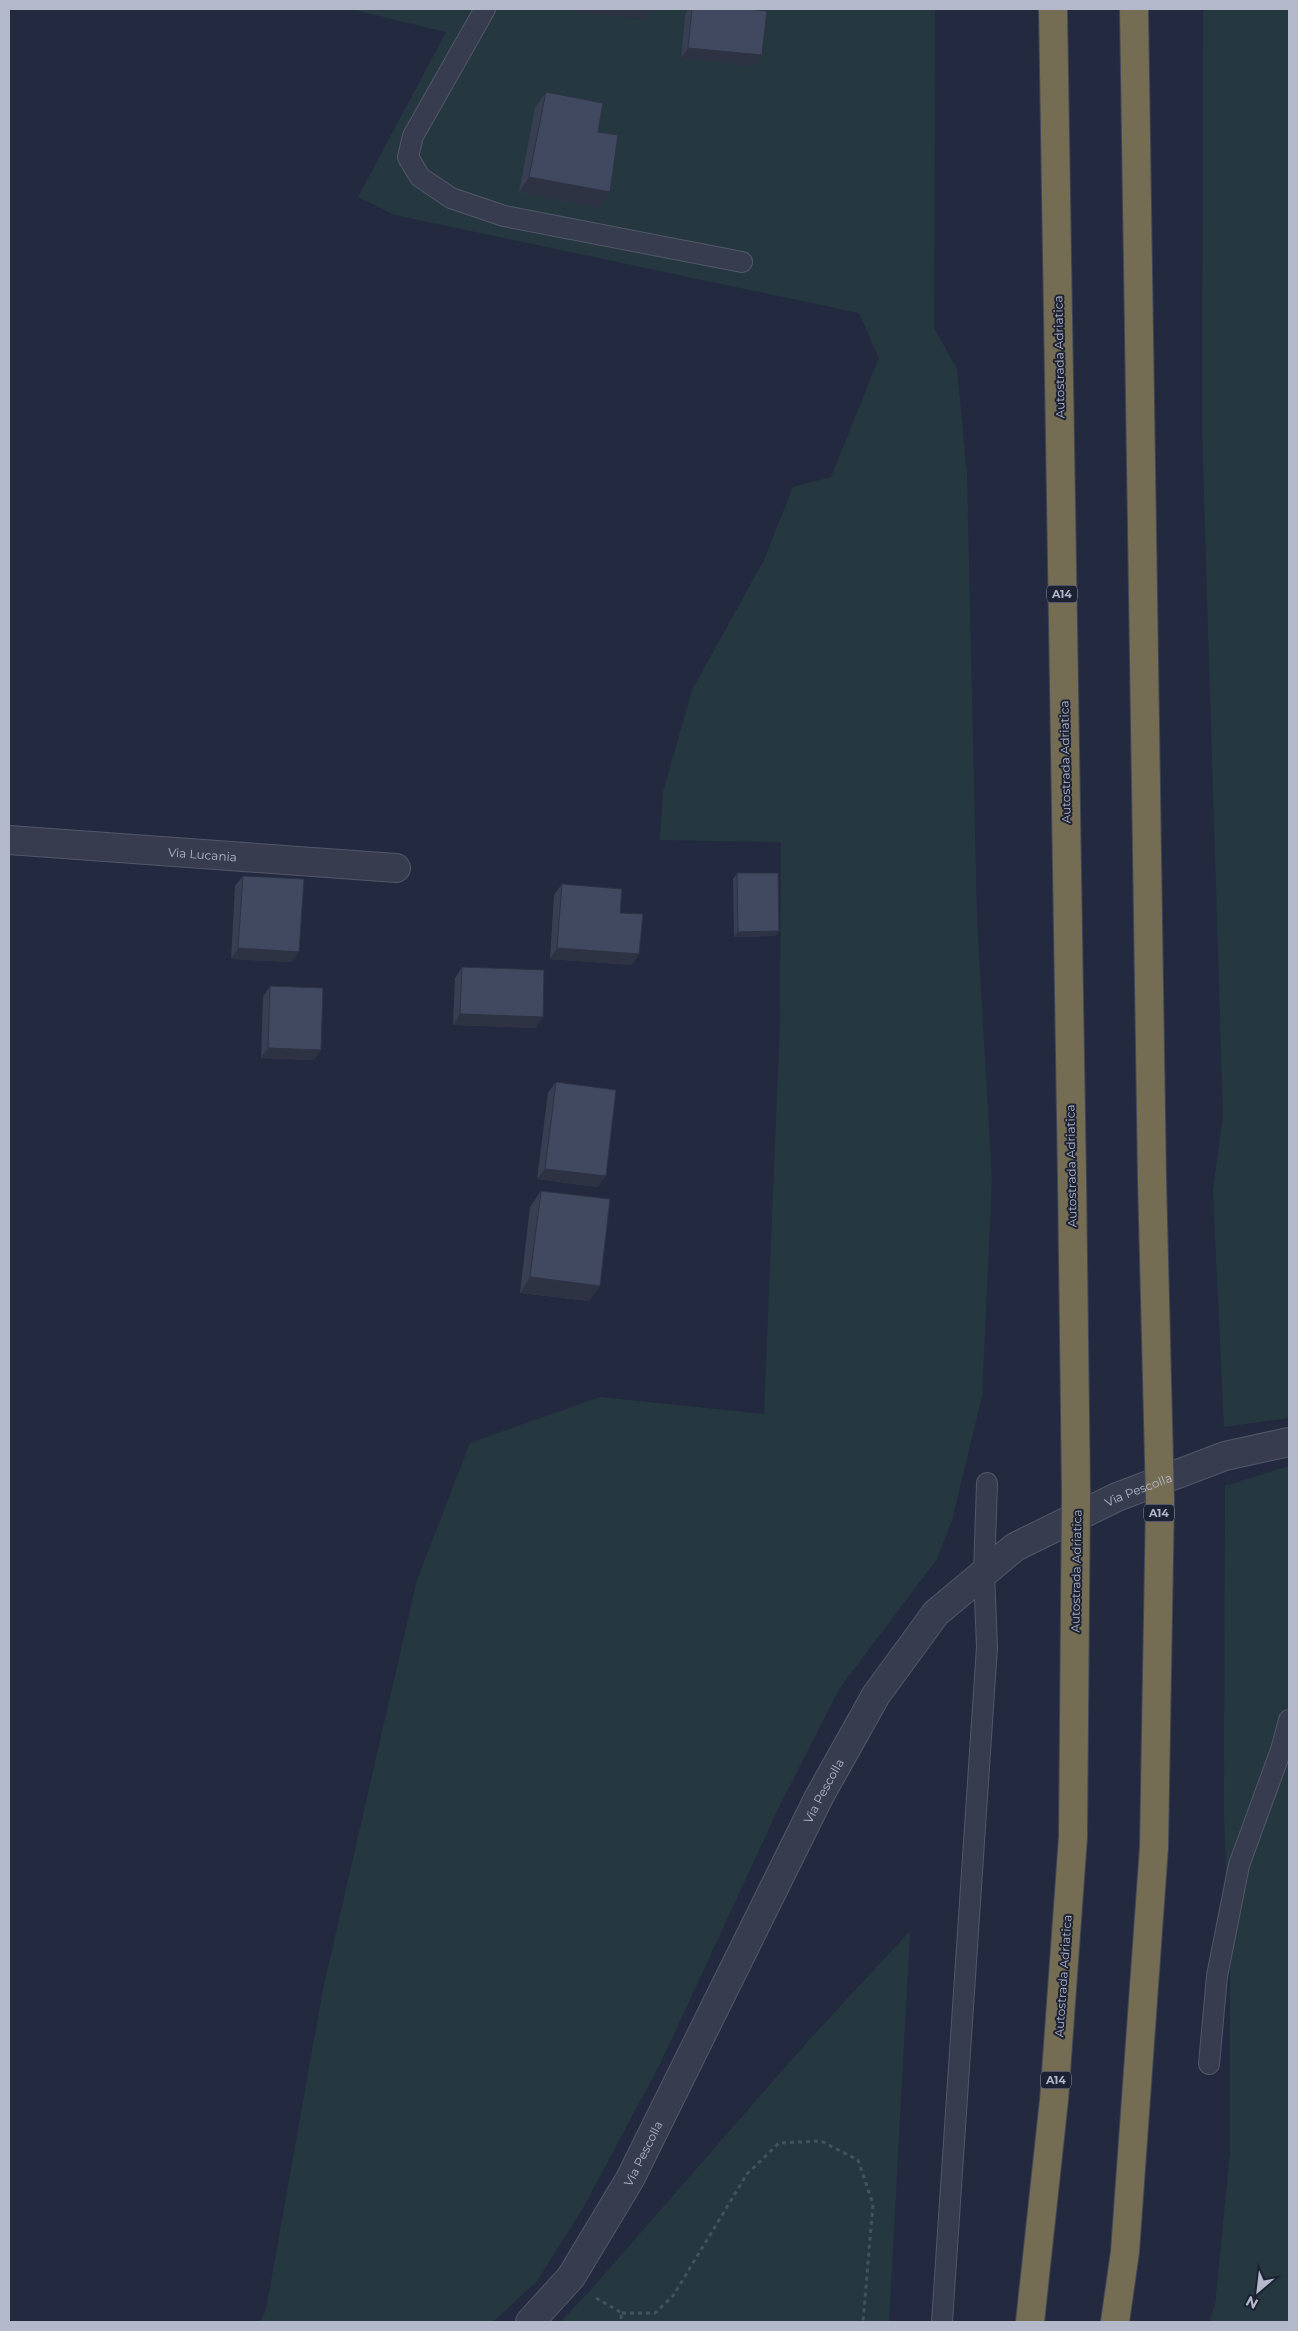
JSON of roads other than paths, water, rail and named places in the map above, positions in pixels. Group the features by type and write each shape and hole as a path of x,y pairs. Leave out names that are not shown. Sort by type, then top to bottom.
{"highway":[{"name":"Autostrada Adriatica","path":"1030,2322 1054,2100 1073,1837 1076,1492 1053,9"},
{"name":"A14","path":"1115,2322 1125,2252 1154,1847 1160,1500 1152,1179 1134,9"}],"street":[{"name":"Via Lucania","path":"9,840 396,868"},
{"name":"Via Pescolla","path":"530,2322 571,2277 630,2179 819,1797 876,1695 936,1613 1015,1547 1117,1497 1225,1456 1289,1442"}],"lane":[{"path":"485,9 413,136 408,158 420,177 451,198 504,216 742,262"},
{"path":"942,2322 988,1647 984,1573 987,1483"},
{"path":"1209,2064 1217,1976 1239,1865 1281,1750 1289,1720"}]}
